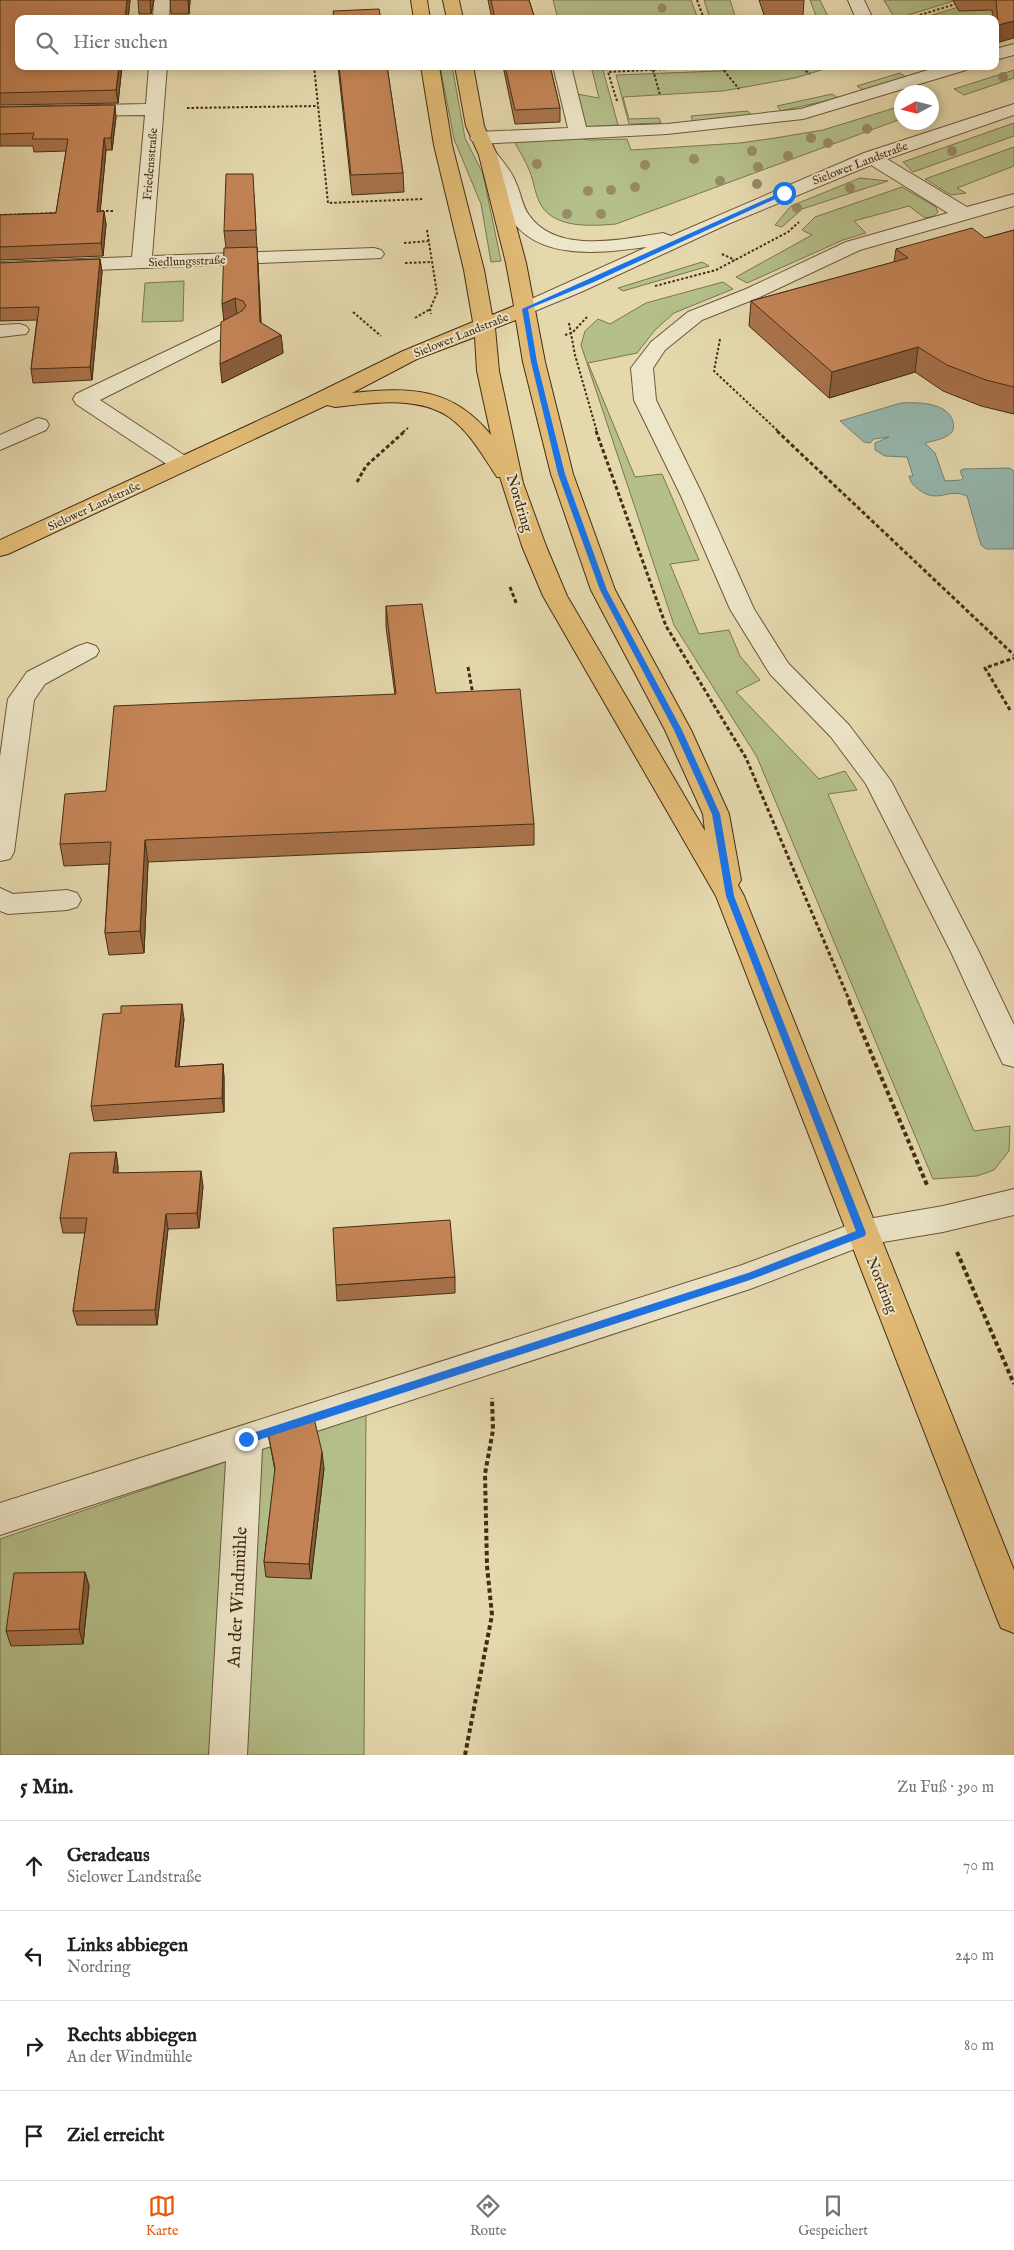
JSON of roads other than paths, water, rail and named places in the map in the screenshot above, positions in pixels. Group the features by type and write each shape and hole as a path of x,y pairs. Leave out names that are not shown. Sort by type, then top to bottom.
{"main road":[{"path":"419,0 421,15"},
{"path":"451,0 454,15"},
{"name":"Nordring","path":"431,70 443,145 474,270 484,326 488,371 512,483 534,546 555,596 730,896 1014,1616"},
{"name":"Nordring","path":"465,70 475,126 484,147 516,263 534,362 562,474 603,590 678,730 716,814 730,896"},
{"name":"Sielower Landstraße","path":"0,549 313,404 410,355 525,309"},
{"path":"313,404 380,396 429,400 455,412 485,442 512,483"}],"street":[{"path":"161,15 162,0"},
{"path":"856,0 863,15"},
{"path":"999,54 1014,49"},
{"name":"Friedensstraße","path":"142,262 158,70"},
{"path":"563,70 578,133"},
{"path":"688,235 601,246 549,241 528,227 519,216 505,180 484,147 578,133 729,125 802,114 947,70"},
{"name":"Sielower Landstraße","path":"525,309 592,281 688,235 871,157 1014,108"},
{"path":"0,112 155,109"},
{"path":"871,157 964,214"},
{"path":"1014,200 853,246 753,293 695,316 658,346 642,368 645,400 692,496 742,609 779,668 840,731 878,781 965,952 1014,1056"},
{"name":"Siedlungsstraße","path":"0,268 374,254"},
{"path":"182,464 84,399 236,324"},
{"path":"0,443 38,425"},
{"path":"0,852 21,699 36,678 87,651"},
{"path":"0,898 8,904 67,900"},
{"path":"0,1519 750,1276 862,1233 943,1219 1014,1202"},
{"name":"An der Windmühle","path":"228,1755 246,1439"}],"water":[{"path":"901,403 923,403 939,407 950,415 954,425 951,433 925,443 935,453 945,481 961,480 963,478 960,471 963,469 1009,468 1014,471 1014,549 986,549 981,545 967,496 954,493 937,496 925,494 912,484 909,476 913,476 907,457 885,456 875,450 875,443 889,437 874,439 870,443 864,442 840,421"}]}
